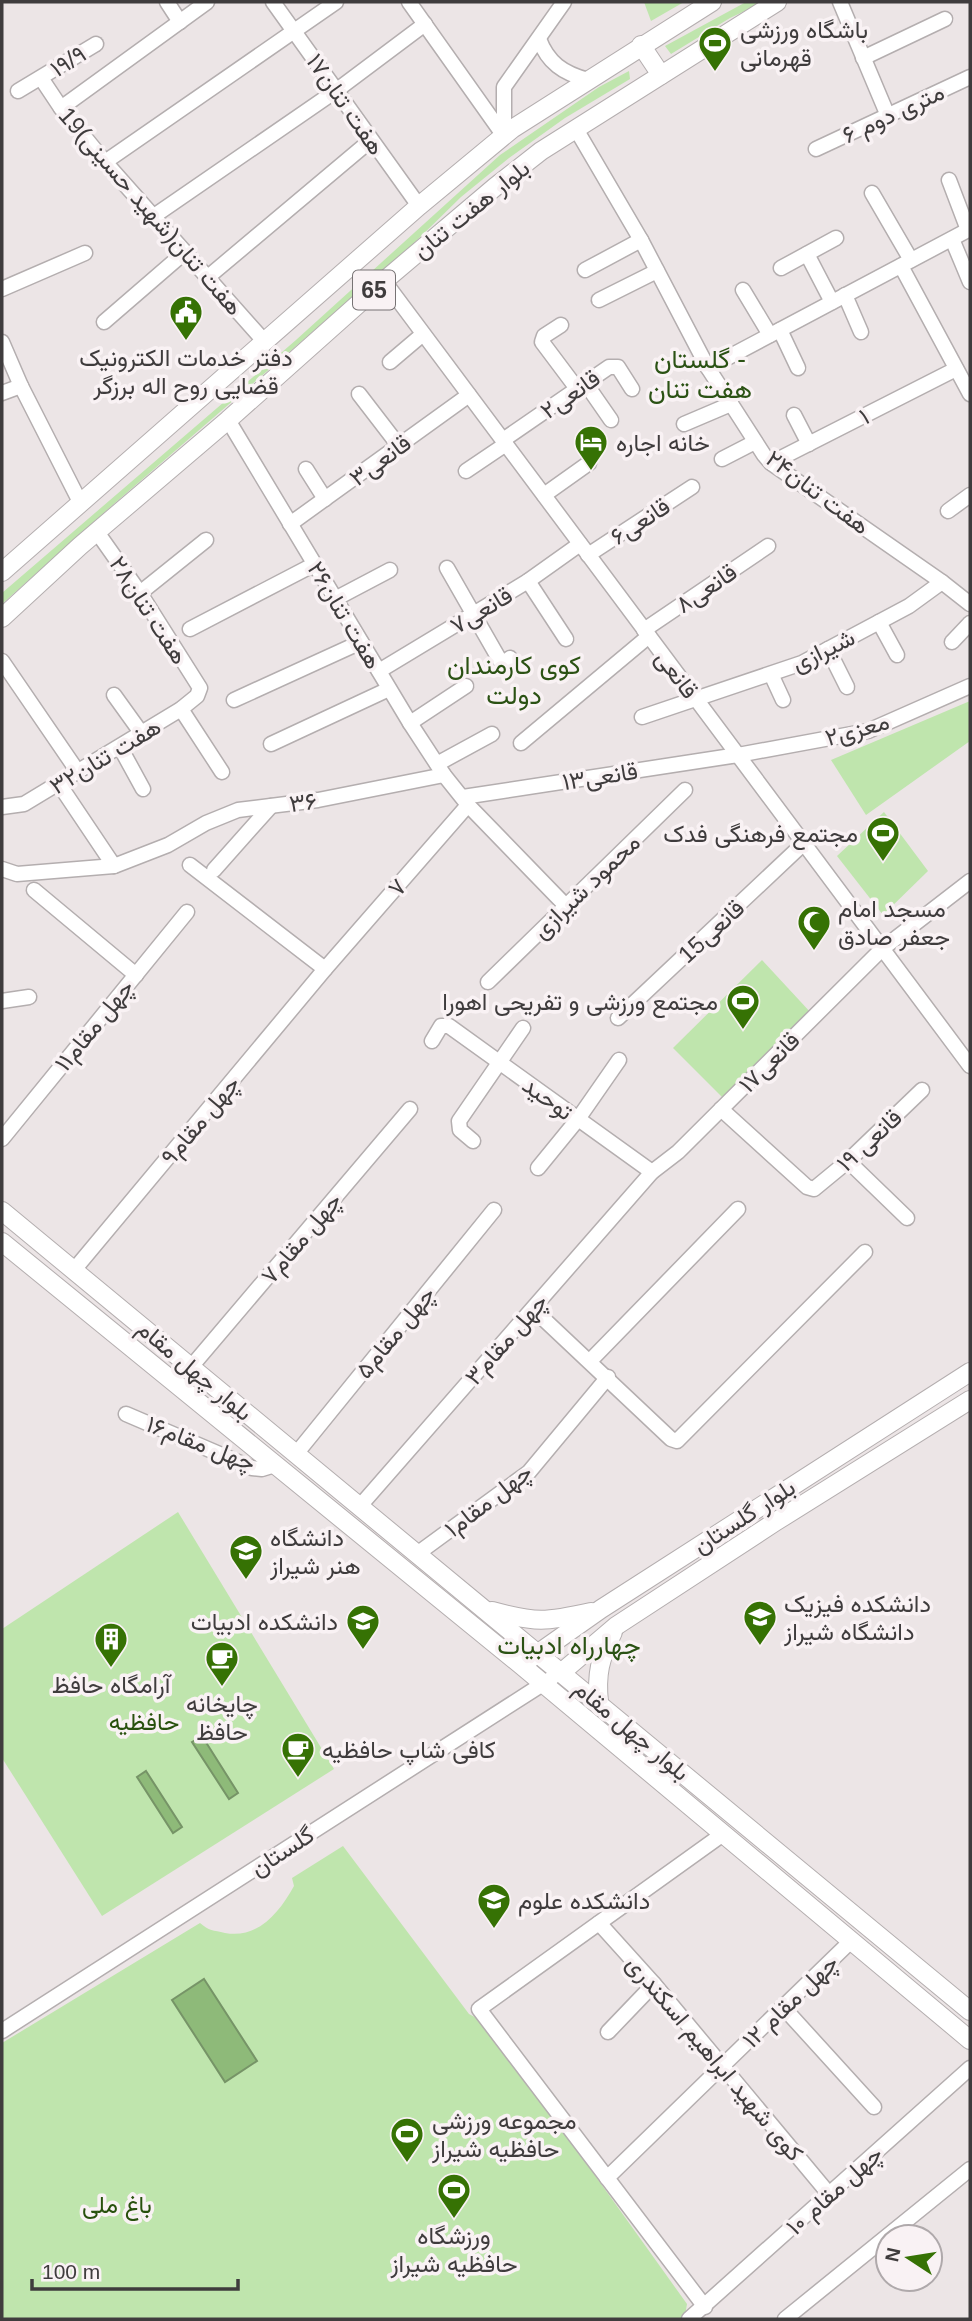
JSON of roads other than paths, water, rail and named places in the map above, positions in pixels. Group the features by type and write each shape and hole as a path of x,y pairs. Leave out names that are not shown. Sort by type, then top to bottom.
{"main road":[{"name":"بلوار هفت تنان","path":"2,572 419,206 504,136 641,45 712,2"},
{"name":"بلوار هفت تنان","path":"2,618 384,281 505,179 541,151 777,2"},
{"path":"641,45 662,75"},
{"name":"بلوار چهل مقام","path":"2,1211 970,2011"},
{"name":"بلوار چهل مقام","path":"2,1242 521,1665 970,2040"},
{"name":"بلوار گلستان","path":"521,1665 601,1609 970,1372"},
{"path":"927,1399 941,1419"},
{"name":"بلوار گلستان","path":"562,1672 616,1626 775,1522 970,1400"},
{"path":"762,1504 775,1522"},
{"path":"427,1588 440,1573"},
{"path":"485,1609 528,1621 551,1621 601,1609"},
{"path":"599,1703 597,1677 601,1657 616,1626"}],"street":[{"path":"167,2 180,22"},
{"path":"61,108 207,2"},
{"name":"هفت تنان۱۷","path":"274,2 419,206"},
{"path":"105,162 336,2"},
{"path":"409,2 504,136"},
{"path":"504,136 503,87 564,2"},
{"path":"841,2 888,116"},
{"path":"863,58 945,19"},
{"path":"154,216 337,90 425,24"},
{"path":"538,39 554,65 570,75 588,80"},
{"name":"۱۹/۹","path":"18,91 96,44"},
{"name":"۶ متری دوم","path":"816,149 970,77"},
{"name":"19هفت تنان(شهید حسینی)","path":"41,78 61,108 105,162 264,341"},
{"name":"هفت تنان۲۴","path":"576,130 641,240 708,368 771,463 970,604"},
{"path":"208,277 370,140"},
{"path":"708,368 969,230 949,180"},
{"path":"873,193 965,381"},
{"path":"781,268 836,238"},
{"path":"951,239 970,282"},
{"path":"585,270 641,240"},
{"path":"104,323 185,252"},
{"path":"2,289 85,253"},
{"path":"807,254 860,332"},
{"path":"598,300 657,271"},
{"name":"قانعی","path":"384,281 970,1066"},
{"path":"743,290 799,368"},
{"path":"561,325 544,335 542,342 611,420"},
{"path":"390,362 424,334"},
{"path":"2,342 21,386 80,502"},
{"name":"۲قانعی","path":"466,471 609,367 618,367 632,389"},
{"name":"۱","path":"771,463 809,444 965,381"},
{"path":"2,393 21,386"},
{"path":"359,394 399,446"},
{"name":"۳قانعی","path":"290,524 469,395"},
{"path":"684,424 732,404"},
{"path":"794,415 809,444"},
{"name":"هفت تنان۲۶","path":"228,420 389,689 441,770 466,801 565,905"},
{"path":"722,459 755,442"},
{"path":"544,495 589,463"},
{"path":"306,469 325,499"},
{"name":"۶قانعی","path":"584,549 692,487"},
{"path":"948,511 970,495"},
{"name":"هفت تنان۲۸","path":"97,532 140,593 200,688"},
{"path":"140,593 206,540"},
{"name":"۸قانعی","path":"520,743 646,633 768,545"},
{"name":"۷قانعی","path":"379,671 584,549"},
{"path":"190,629 315,564"},
{"path":"447,568 502,664 510,658"},
{"path":"335,598 390,570"},
{"path":"528,581 566,639"},
{"name":"شیرازی","path":"642,717 802,663 909,606 942,582"},
{"path":"879,622 897,655"},
{"path":"952,642 970,623"},
{"path":"234,700 361,642"},
{"path":"828,649 847,687"},
{"path":"2,661 78,772"},
{"path":"771,674 783,700"},
{"path":"410,723 466,686"},
{"name":"۲معزی","path":"738,755 867,731 970,686"},
{"name":"هفت تنان۳۲","path":"2,807 24,804 59,784 181,709 197,696 200,688"},
{"path":"271,744 389,689"},
{"path":"114,695 142,734"},
{"path":"181,709 222,772"},
{"name":"۳۶","path":"2,869 17,874 114,866 168,845 206,823 238,810 318,800 441,770 492,734"},
{"path":"120,747 143,789"},
{"name":"۱۳قانعی","path":"466,801 738,755"},
{"path":"59,784 114,866"},
{"name":"محمود شیرازی","path":"488,982 685,790"},
{"name":"۷","path":"325,969 466,801"},
{"path":"214,870 271,806"},
{"name":"15قانعی","path":"618,1018 804,843"},
{"path":"190,865 325,969"},
{"name":"۱۷قانعی","path":"652,1172 678,1152 882,949 970,881"},
{"path":"34,890 136,975"},
{"name":"چهل مقام۱۱","path":"2,1139 187,912"},
{"name":"چهل مقام۹","path":"74,1270 325,969"},
{"path":"2,1001 29,997"},
{"name":"توحید","path":"432,1041 444,1025 652,1172"},
{"path":"473,1141 460,1130 459,1121 523,1028"},
{"path":"538,1168 578,1119 619,1060"},
{"name":"قانعی ۱۹","path":"721,1109 807,1188 814,1189 848,1161 922,1090"},
{"name":"چهل مقام۷","path":"191,1367 410,1109"},
{"path":"848,1161 907,1218"},
{"name":"چهل مقام۳","path":"360,1506 652,1172"},
{"path":"590,1361 738,1209"},
{"name":"چهل مقام۵","path":"296,1454 494,1210"},
{"path":"533,1308 671,1439 677,1441 865,1252"},
{"name":"چهل مقام۱","path":"417,1554 529,1472 608,1377"},
{"name":"چهل مقام۱۶","path":"126,1414 252,1468 262,1469 275,1465"},
{"name":"گلستان","path":"2,2031 562,1672"},
{"path":"699,2315 607,2178 479,2009 723,1834"},
{"name":"کوی شهید ابراهیم اسکندری","path":"600,1923 829,2194"},
{"name":"چهل مقام ۱۲","path":"607,2178 851,1941"},
{"path":"608,2032 654,1984"},
{"path":"783,2007 874,2107"},
{"name":"چهل مقام ۱۰","path":"699,2315 970,2068"},
{"path":"785,2319 970,2169"}],"place":[{"name":"باشگاه ورزشی قهرمانی","path":"715,73"},
{"name":"دفتر خدمات الکترونیک قضایی روح اله برزگر","path":"186,342"},
{"name":"خانه اجاره","path":"591,472"},
{"name":"مجتمع فرهنگی فدک","path":"883,863"},
{"name":"مسجد امام جعفر صادق","path":"814,952"},
{"name":"مجتمع ورزشی و تفریحی اهورا","path":"743,1031"},
{"name":"دانشگاه هنر شيراز","path":"246,1581"},
{"name":"دانشکده فیزیک دانشگاه شیراز","path":"760,1647"},
{"name":"دانشکده ادبیات","path":"363,1651"},
{"name":"آرامگاه حافظ","path":"111,1669"},
{"name":"چایخانه حافظ","path":"222,1688"},
{"name":"کافی شاپ حافظیه","path":"298,1779"},
{"name":"دانشکده علوم","path":"494,1930"},
{"name":"مجموعه ورزشی حافظیه شیراز","path":"407,2164"},
{"name":"ورزشگاه حافظیه شیراز","path":"454,2220"}],"district":[{"name":"گلستان - هفت تنان","path":"700,374"},
{"name":"کوی کارمندان دولت","path":"514,680"},
{"name":"چهارراه ادبیات","path":"569,1645"}],"park label":[{"name":"حافظیه","path":"144,1721"},
{"name":"باغ ملی","path":"117,2204"}]}
